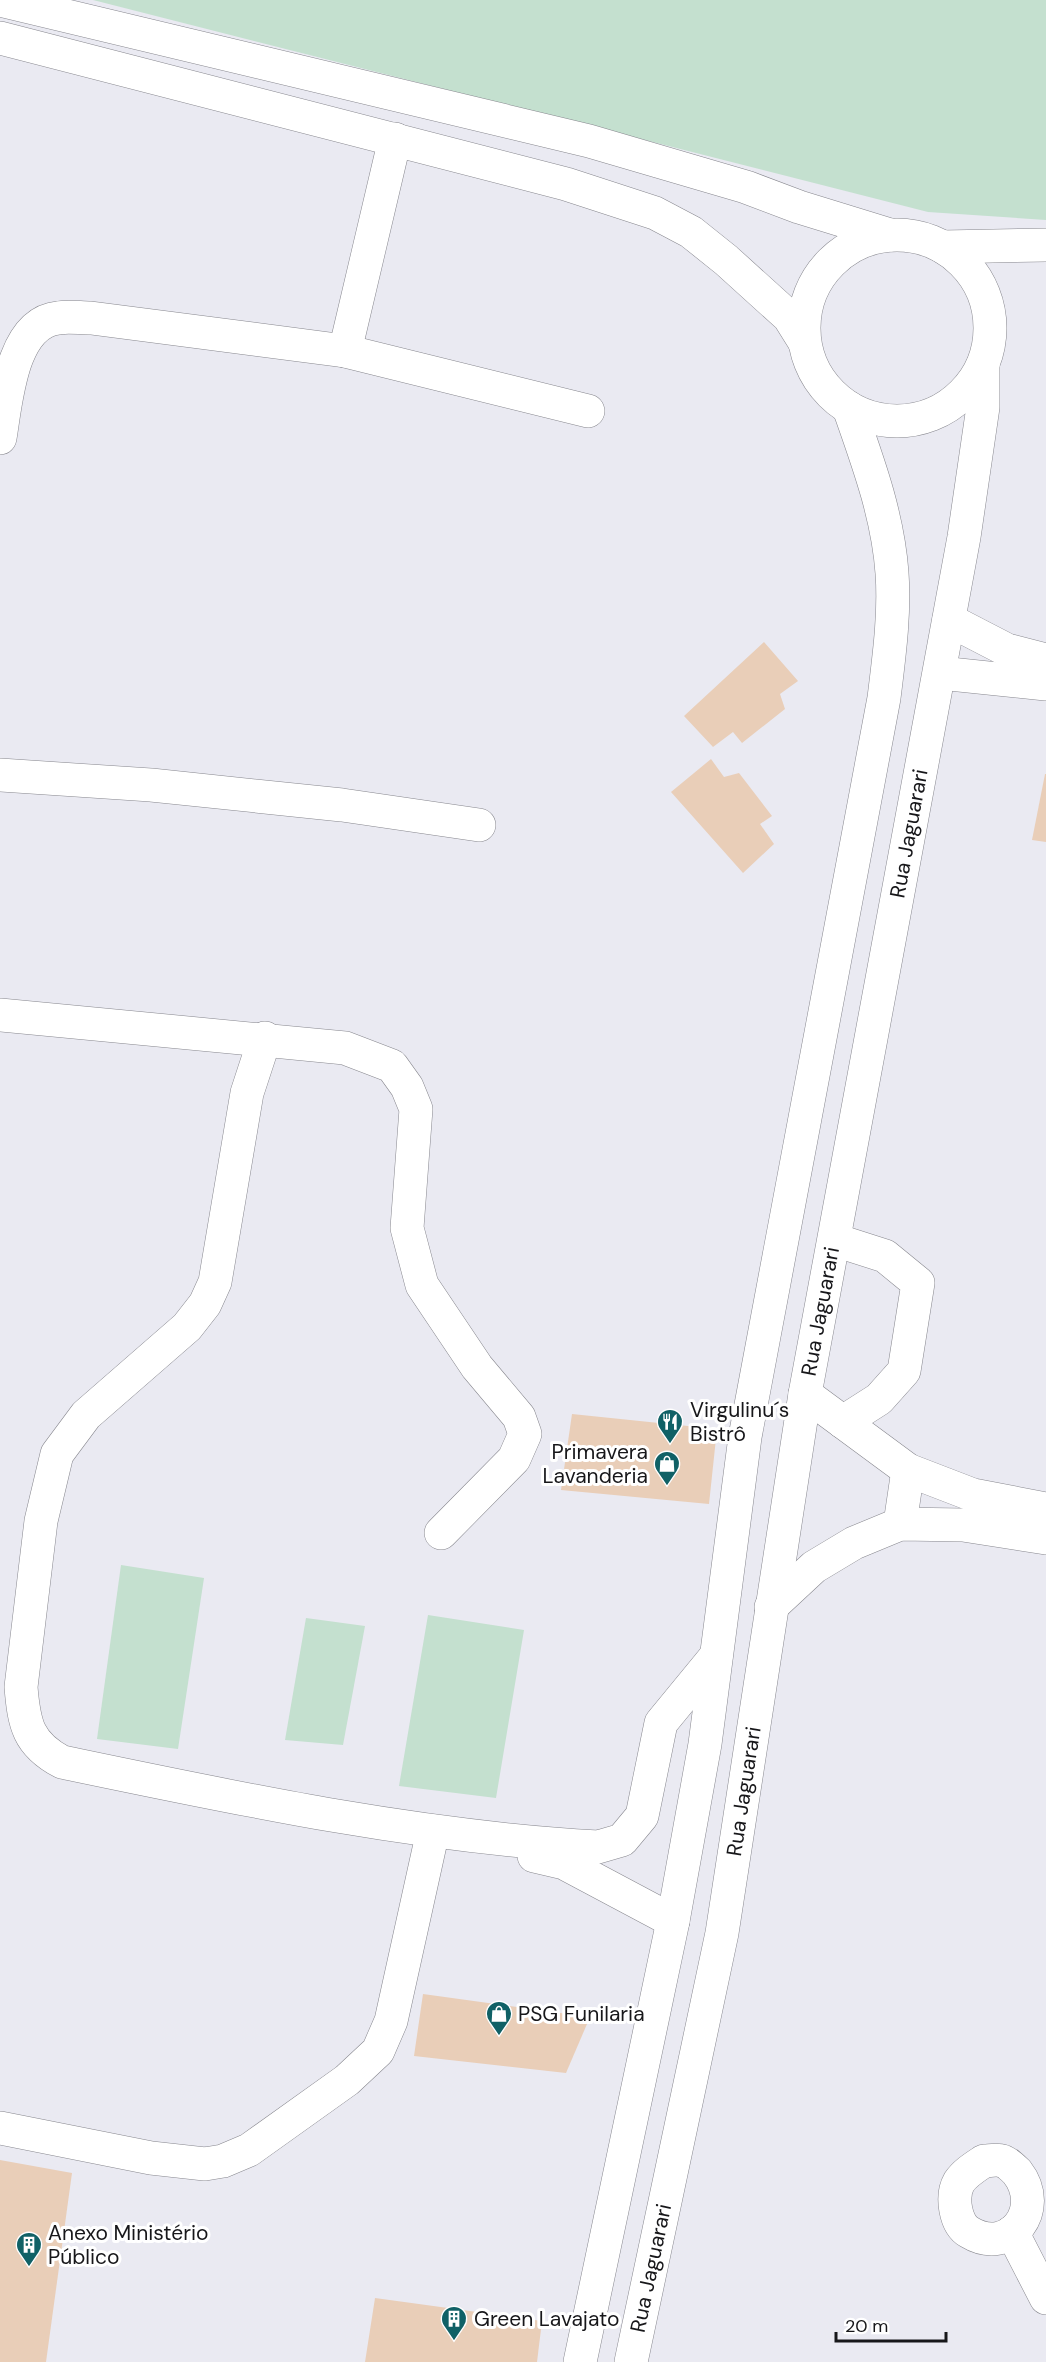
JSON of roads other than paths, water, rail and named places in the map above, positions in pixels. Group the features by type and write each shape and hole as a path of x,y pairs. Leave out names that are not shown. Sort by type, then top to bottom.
{"main road":[{"path":"0,0 589,141 746,187 799,207 890,235 917,237 943,247 962,260 976,277 986,298 991,320 990,343 983,365 966,392 940,411 911,421 879,420 849,408 827,391 812,368 804,341 789,317 691,232 655,213 566,184 0,38"},
{"path":"345,351 395,139"},
{"path":"804,341 804,319 809,298 818,279 832,262 849,249 868,240 890,235"},
{"path":"943,247 1046,245"},
{"path":"0,438 11,371 18,354 32,333 57,318 91,318 345,351 588,411"},
{"name":"Rua Jaguarari","path":"631,2362 722,1933 805,1394 898,887 940,673 974,476 983,407 983,365"},
{"path":"580,2362 673,1921 705,1744 745,1437 796,1181 884,698 891,637 891,565 886,525 849,408"},
{"path":"949,620 1004,665 1046,684"},
{"path":"940,673 1046,660"},
{"path":"0,775 151,785 342,805 479,825"},
{"path":"0,1015 265,1038 345,1048 392,1066 407,1087 416,1109 407,1228 422,1285 477,1368 519,1417 525,1434 514,1459 441,1533"},
{"path":"265,1038 247,1093 215,1282 205,1304 187,1327 86,1415 57,1454 41,1521 21,1687 27,1728 35,1743 44,1753 62,1762 213,1794 566,1854 622,1840 642,1816 661,1723 716,1656"},
{"path":"835,1240 885,1256 918,1283 904,1371 879,1399 843,1422"},
{"path":"805,1394 908,1470 972,1495 1046,1509"},
{"path":"900,1524 908,1470"},
{"path":"771,1607 814,1567 854,1543 900,1524 963,1525 1046,1538"},
{"path":"0,2128 151,2158 205,2164 223,2161 249,2150 347,2080 378,2051 391,2021 433,1832"},
{"path":"566,1854 673,1921"},
{"path":"1012,2232 1046,2298"}],"place":[{"name":"Virgulinu´s Bistrô","path":"670,1445"},
{"name":"Primavera Lavanderia","path":"667,1487"},
{"name":"PSG Funilaria","path":"499,2037"},
{"name":"Anexo Ministério Público","path":"29,2268"},
{"name":"Green Lavajato","path":"454,2342"}]}
